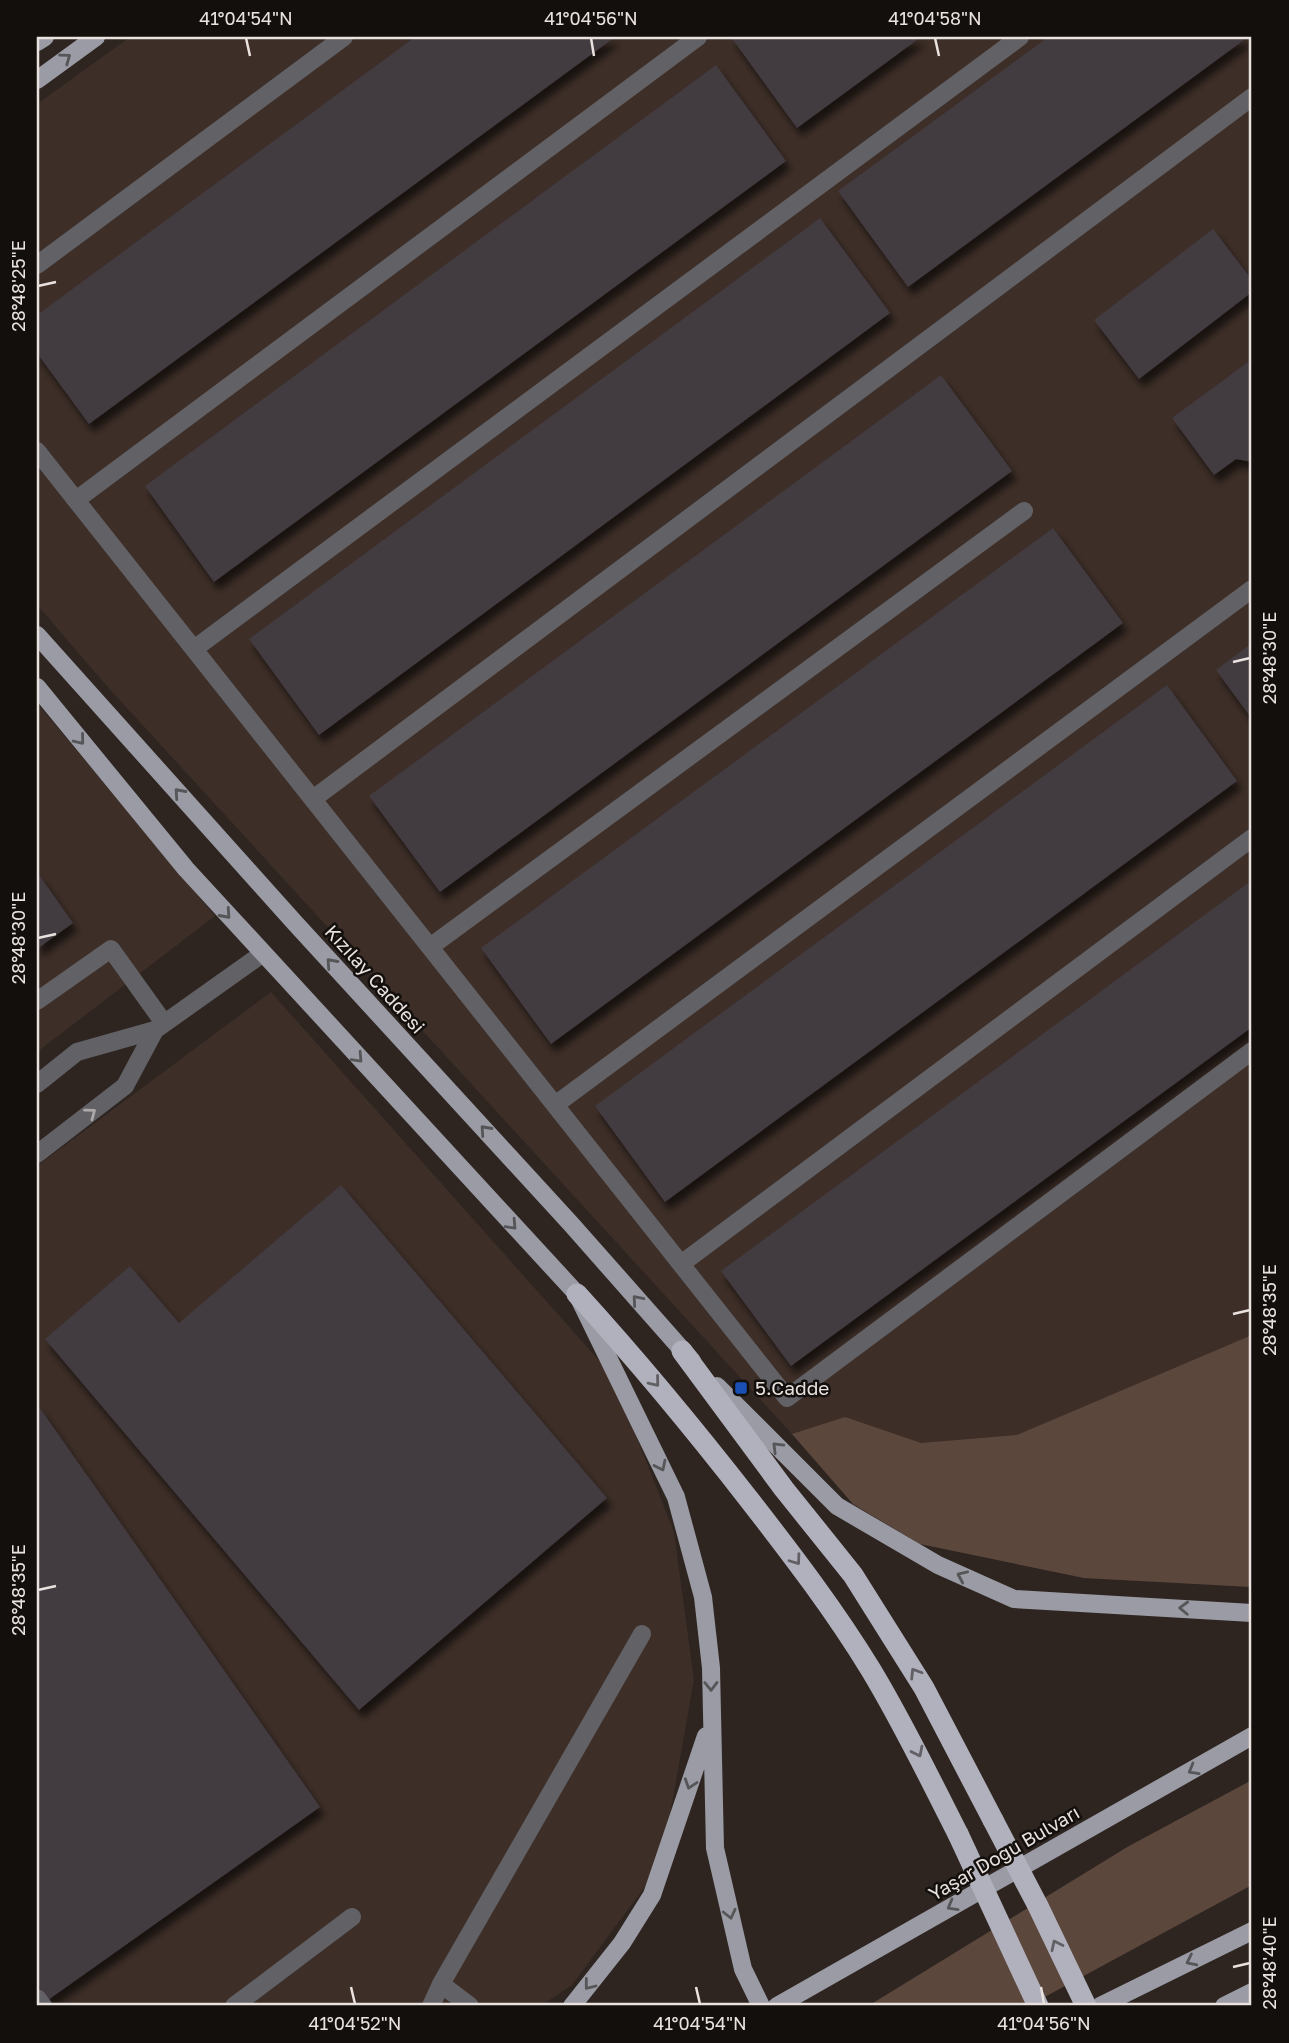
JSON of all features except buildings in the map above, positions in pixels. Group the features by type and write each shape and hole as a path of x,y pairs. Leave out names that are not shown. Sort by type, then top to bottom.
{"highway":[{"path":"577,1294 638,1361 797,1562 870,1668 910,1737 1038,2006"},
{"path":"682,1351 784,1489 853,1575 924,1688 1038,1906 1086,2006"}],"main road":[{"path":"37,42 45,37"},
{"path":"37,80 96,37"},
{"name":"Kızılay Caddesi","path":"37,635 682,1351 837,1506 938,1565 1014,1599 1252,1613"},
{"path":"37,687 186,869 577,1294 677,1497 702,1597 711,1668 715,1848 743,1969 761,2006"},
{"path":"572,2006 622,1942 652,1895 712,1719"},
{"name":"Yaşar Doğu Bulvarı","path":"777,2006 1252,1736"},
{"path":"1100,2006 1252,1931"},
{"path":"1224,2006 1252,1992"}],"street":[{"path":"37,265 344,37"},
{"path":"76,500 698,37"},
{"path":"194,649 1020,37"},
{"path":"313,799 1252,97"},
{"path":"37,451 787,1398 1252,1051"},
{"path":"430,947 1024,511"},
{"path":"555,1105 1252,589"},
{"path":"681,1264 1252,838"},
{"path":"37,1001 111,949 160,1027"},
{"path":"37,1084 77,1052 160,1027 262,954"},
{"path":"37,1154 125,1086 160,1027"},
{"path":"430,2006 642,1634"},
{"path":"234,2006 352,1917"},
{"path":"441,1984 470,2006"},
{"path":"37,1998 43,2006"}],"shaded area":[{"path":"130,37 1252,37 1252,1587 1084,1578 920,1544 853,1504 792,1434 105,684 37,605 37,104"},
{"path":"37,703 215,916 37,1052"},
{"path":"271,992 612,1375 674,1532 694,1680 661,1865 572,1985 541,2006 37,2006 37,1166"},
{"path":"1252,1335 1252,1587 1084,1578 920,1544 853,1504 792,1434 845,1417 921,1443 1017,1435"},
{"path":"1252,1780 1252,1885 1028,2006 868,2006 1129,1846"}],"place":[{"name":"5.Cadde","path":"741,1388"}]}
